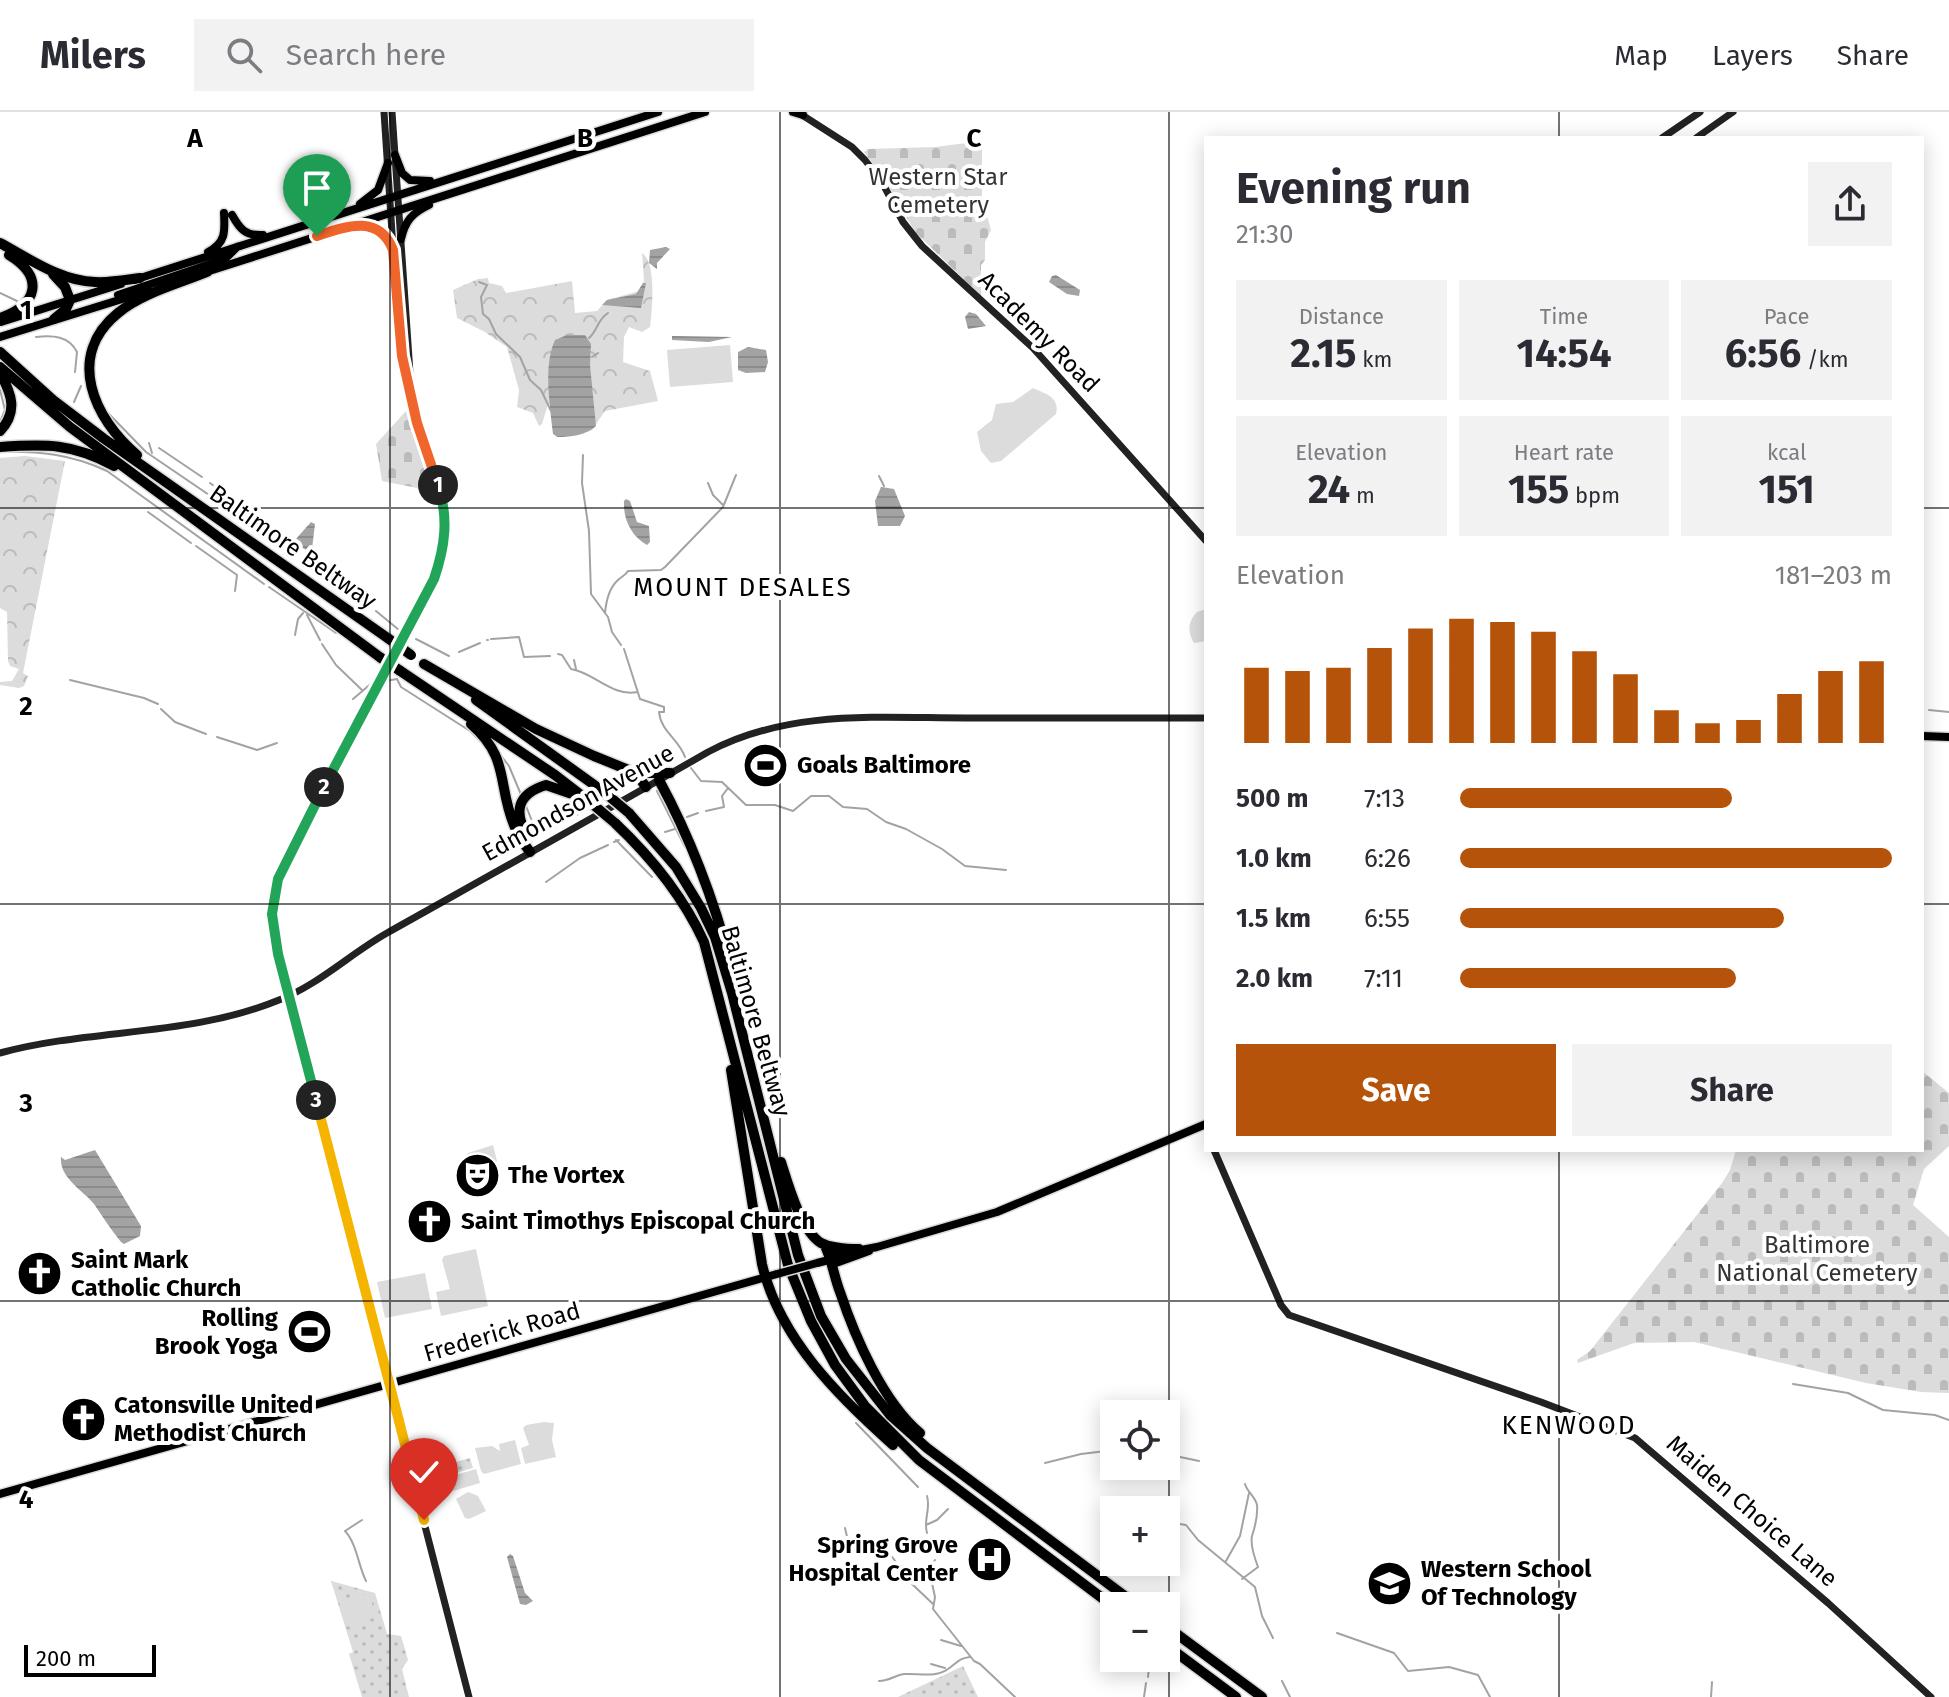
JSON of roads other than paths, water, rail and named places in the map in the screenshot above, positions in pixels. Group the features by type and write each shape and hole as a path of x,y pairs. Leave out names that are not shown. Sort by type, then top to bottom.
{"highway":[{"path":"0,243 70,278 91,282 140,278"},
{"path":"0,250 24,266 33,286 24,307 0,320"},
{"path":"45,268 65,287 70,300 66,309 54,319"},
{"path":"207,272 142,298 118,313 95,344 89,377 95,402 115,435 217,519"},
{"name":"Baltimore Beltway","path":"1,358 75,418 604,792 662,848 701,908 723,960 798,1255 821,1316 833,1338 860,1379 890,1415 972,1483 1119,1592"},
{"name":"Baltimore Beltway","path":"1,358 70,427 381,658 555,775 615,823 650,858 691,914 711,963 778,1233 798,1293 835,1365 865,1406 900,1442 947,1482 1100,1597"},
{"path":"0,373 9,390 12,405 9,419 0,431"},
{"path":"0,447 48,444 78,449 112,465 197,523"},
{"path":"424,664 536,729 636,773 670,773"},
{"path":"416,681 477,730 493,748 500,764 514,825 533,851"},
{"path":"636,773 646,787"},
{"path":"659,780 685,829 708,888 733,975 744,1038"},
{"path":"533,851 522,828 519,811 522,798 530,791 552,786 590,802"},
{"path":"723,1012 765,1277 789,1328 840,1395 896,1447 947,1482"},
{"path":"753,1077 793,1199 812,1235 824,1244 859,1249"},
{"path":"824,1244 847,1314 888,1396 914,1428 954,1461 972,1483"},
{"path":"1180,1636 1262,1697"},
{"path":"1180,1655 1236,1697"}],"main road":[{"path":"384,112 394,196"},
{"path":"392,112 395,155 393,250 399,338 411,395 444,502 445,541 423,602 278,879 272,900 273,927 469,1697"},
{"path":"0,320 658,112"},
{"path":"644,132 645,123 665,112"},
{"path":"0,337 705,112"},
{"path":"1665,136 1700,112"},
{"path":"1699,136 1733,112"},
{"name":"Academy Road","path":"799,113 852,147 877,175 903,222 922,246 1033,348 1204,539"},
{"path":"602,145 631,131 633,120"},
{"path":"395,155 402,173 410,180 447,180"},
{"path":"343,213 378,190 388,163"},
{"path":"401,239 406,222 414,213 465,189"},
{"path":"395,211 401,239 411,395"},
{"path":"190,262 216,248 223,240 228,214 247,234 279,233"},
{"path":"333,231 375,227 386,234 393,250"},
{"path":"238,246 270,251"},
{"path":"92,309 134,288 225,259 238,246"},
{"name":"Edmondson Avenue","path":"0,1053 34,1044 203,1024 289,996 377,939 670,773 750,733 810,720 841,718 1204,718"},
{"path":"1924,736 1949,737"},
{"name":"Frederick Road","path":"829,1260 836,1263 877,1247 997,1212 1204,1127"},
{"name":"Maiden Choice Lane","path":"1215,1152 1281,1305 1295,1318 1527,1397 1635,1438 1828,1603 1931,1697"},
{"name":"Frederick Road","path":"0,1494 829,1260 835,1255 877,1247"},
{"path":"843,1261 859,1249"}],"waterway":[{"path":"479,282 487,285 481,297 483,314 496,334 520,357 530,380 541,390 551,411"},
{"path":"0,293 17,301"},
{"path":"589,338 608,313"},
{"path":"36,337 54,337 70,343 77,352 75,372"},
{"path":"592,357 598,353"},
{"path":"74,402 81,386"},
{"path":"0,390 5,410 0,422"},
{"path":"108,413 146,452 265,533"},
{"path":"149,443 152,453"},
{"path":"159,448 202,477"},
{"path":"0,452 55,455 107,471 264,584"},
{"path":"583,455 582,483 589,531 591,594 608,617 612,632 621,645"},
{"path":"605,613 608,595 615,583 628,571 661,570 665,567 723,507 736,475"},
{"path":"879,476 884,486"},
{"path":"210,483 233,500"},
{"path":"708,483 713,495 723,505"},
{"path":"148,512 191,543"},
{"path":"196,546 237,575 235,591"},
{"path":"269,587 336,633"},
{"path":"376,611 399,630"},
{"path":"295,635 298,619 303,613"},
{"path":"307,615 320,640"},
{"path":"491,639 519,637 524,657 550,656"},
{"path":"416,639 449,656"},
{"path":"459,652 480,643"},
{"path":"322,644 336,665 362,690"},
{"path":"624,649 640,699 664,707 664,712 659,712 660,719 685,757"},
{"path":"558,654 571,669 619,691 637,692"},
{"path":"574,660 576,669"},
{"path":"385,681 397,679 401,687 470,731 483,744"},
{"path":"70,680 158,704"},
{"path":"353,699 373,682"},
{"path":"161,709 175,722 206,734"},
{"path":"1929,710 1949,712"},
{"path":"217,737 257,750 277,743"},
{"path":"499,753 509,766 522,797"},
{"path":"588,759 598,763"},
{"path":"636,767 638,762"},
{"path":"691,768 701,781 722,782 746,805 775,805 793,811 811,796 829,796 843,807 867,809 886,822 906,829 965,866 1006,870"},
{"path":"706,811 724,807 722,796 728,788"},
{"path":"657,791 685,847"},
{"path":"526,806 538,836"},
{"path":"567,820 586,810"},
{"path":"687,817 698,813"},
{"path":"555,827 563,823"},
{"path":"665,832 675,829"},
{"path":"616,840 652,877"},
{"path":"614,842 619,840"},
{"path":"546,882 580,858 608,845"},
{"path":"1793,1384 1848,1393 1883,1410 1935,1415 1949,1420"},
{"path":"856,1423 918,1487"},
{"path":"1045,1463 1100,1452"},
{"path":"1180,1457 1199,1461"},
{"path":"1242,1579 1258,1567 1252,1540 1257,1505 1245,1484"},
{"path":"1226,1561 1240,1536 1249,1493"},
{"path":"927,1496 927,1533"},
{"path":"926,1525 937,1520 948,1509"},
{"path":"362,1520 345,1531 366,1581"},
{"path":"1180,1524 1186,1525 1198,1540 1255,1587 1262,1616 1273,1638"},
{"path":"845,1528 848,1541 878,1546 889,1554 899,1568"},
{"path":"935,1560 929,1569 935,1597 933,1609 974,1661 1015,1697"},
{"path":"911,1583 933,1604"},
{"path":"1337,1633 1394,1653 1408,1671 1449,1667 1478,1675 1490,1697"},
{"path":"941,1640 961,1646"},
{"path":"879,1681 904,1674 938,1673 970,1657"},
{"path":"931,1664 945,1668"},
{"path":"1148,1677 1149,1672"},
{"path":"1282,1681 1290,1697"},
{"path":"1711,1697 1712,1682"},
{"path":"1144,1697 1146,1683"}],"place":[{"name":"Goals Baltimore","path":"766,765"},
{"name":"The Vortex","path":"477,1175"},
{"name":"Saint Timothys Episcopal Church","path":"430,1221"},
{"name":"Saint Mark Catholic Church","path":"40,1274"},
{"name":"Rolling Brook Yoga","path":"309,1332"},
{"name":"Catonsville United Methodist Church","path":"83,1419"},
{"name":"Spring Grove Hospital Center","path":"989,1559"},
{"name":"Western School Of Technology","path":"1390,1583"}],"district":[{"name":"MOUNT DESALES","path":"743,587"},
{"name":"KENWOOD","path":"1569,1425"}],"park label":[{"name":"Western Star Cemetery","path":"938,191"},
{"name":"Baltimore National Cemetery","path":"1817,1259"}]}
